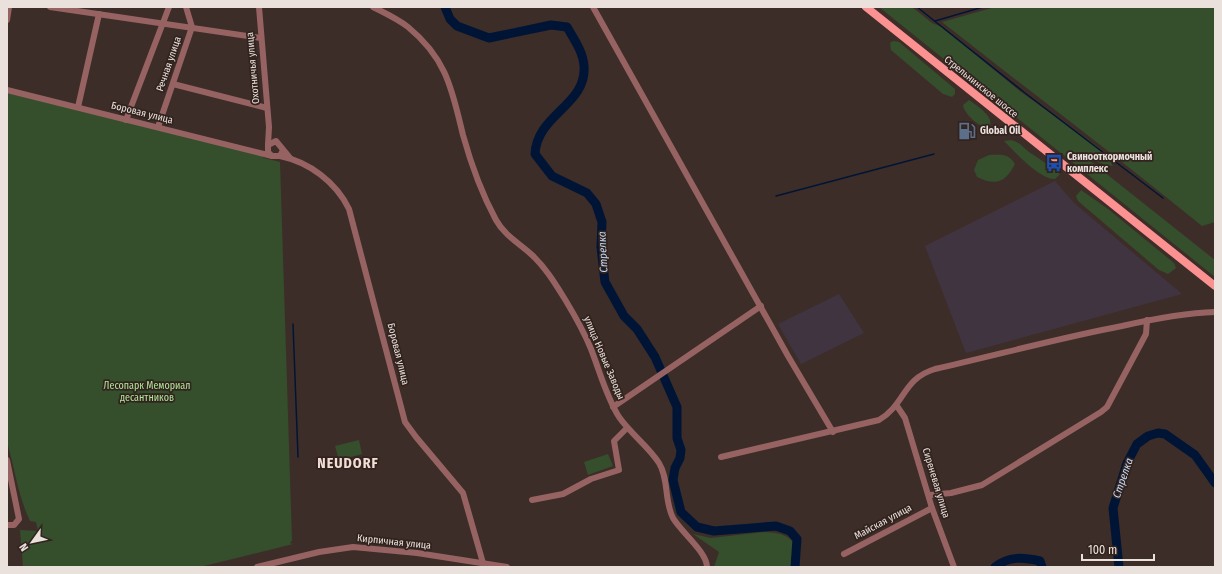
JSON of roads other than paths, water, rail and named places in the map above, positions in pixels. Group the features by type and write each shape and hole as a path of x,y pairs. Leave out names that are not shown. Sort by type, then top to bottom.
{"main road":[{"name":"Стрельнинское шоссе","path":"866,7 1215,286"}],"street":[{"path":"7,20 9,7"},
{"path":"50,7 261,38"},
{"name":"Речная улица","path":"126,120 169,7"},
{"name":"Речная улица","path":"158,127 192,27 186,7"},
{"name":"Охотничья улица","path":"259,7 269,127 267,149"},
{"name":"улица Новые Заводы","path":"373,7 408,27 433,52 441,65 452,88 464,136 488,204 502,230 533,256 544,268 566,300 583,331 613,407 627,428 659,463 663,473 668,506 672,516 680,529 702,554 707,567"},
{"path":"593,7 833,432"},
{"path":"78,107 99,14"},
{"path":"173,84 267,108"},
{"name":"Боровая улица","path":"7,90 126,120 267,149 272,156 290,158 323,176 339,192 349,209 405,422 463,493 483,564"},
{"name":"Охотничья улица","path":"269,127 276,141 283,150"},
{"path":"267,149 276,141"},
{"path":"280,156 283,150"},
{"name":"Боровая улица","path":"283,150 290,158"},
{"path":"613,407 761,306"},
{"path":"721,457 879,420 889,414 897,406 908,386 924,372 1069,336 1190,312 1215,312"},
{"path":"930,495 951,493 982,484 1108,407 1146,334 1148,320"},
{"name":"Сиреневая улица","path":"897,406 906,418 930,495 932,508 954,567"},
{"path":"532,500 563,494 591,479 619,470 614,441 627,428"},
{"path":"7,460 19,519 14,525 7,525"},
{"name":"Майская улица","path":"844,554 932,508"},
{"name":"Кирпичная улица","path":"257,567 319,552 353,547 391,550 507,567"}],"waterway":[{"name":"Стрелка","path":"445,7 450,19 457,26 489,38 551,25 567,27 582,56 584,66 583,79 578,91 544,129 538,140 535,154 552,176 587,193 596,204 602,222 601,247 605,282 624,316 637,329 655,357 677,407 677,438 681,450 673,480 681,512 697,527 714,531 776,526 790,531 797,539 795,567"},
{"path":"917,7 1025,93 1163,198"},
{"path":"935,21 983,7"},
{"path":"776,196 934,154"},
{"path":"293,324 298,457"},
{"name":"Стрелка","path":"1119,567 1113,508 1127,463 1137,444 1148,436 1158,433 1165,434 1195,455 1215,483"},
{"name":"Стрелка","path":"995,567 1000,563 1016,558 1040,561 1042,567"}],"place":[{"name":"Global Oil","path":"967,131"},
{"name":"Свинооткормочный комплекс","path":"1054,163"}],"district":[{"name":"NEUDORF","path":"348,463"}],"park label":[{"name":"Лесопарк Мемориал десантников","path":"147,392"}]}
